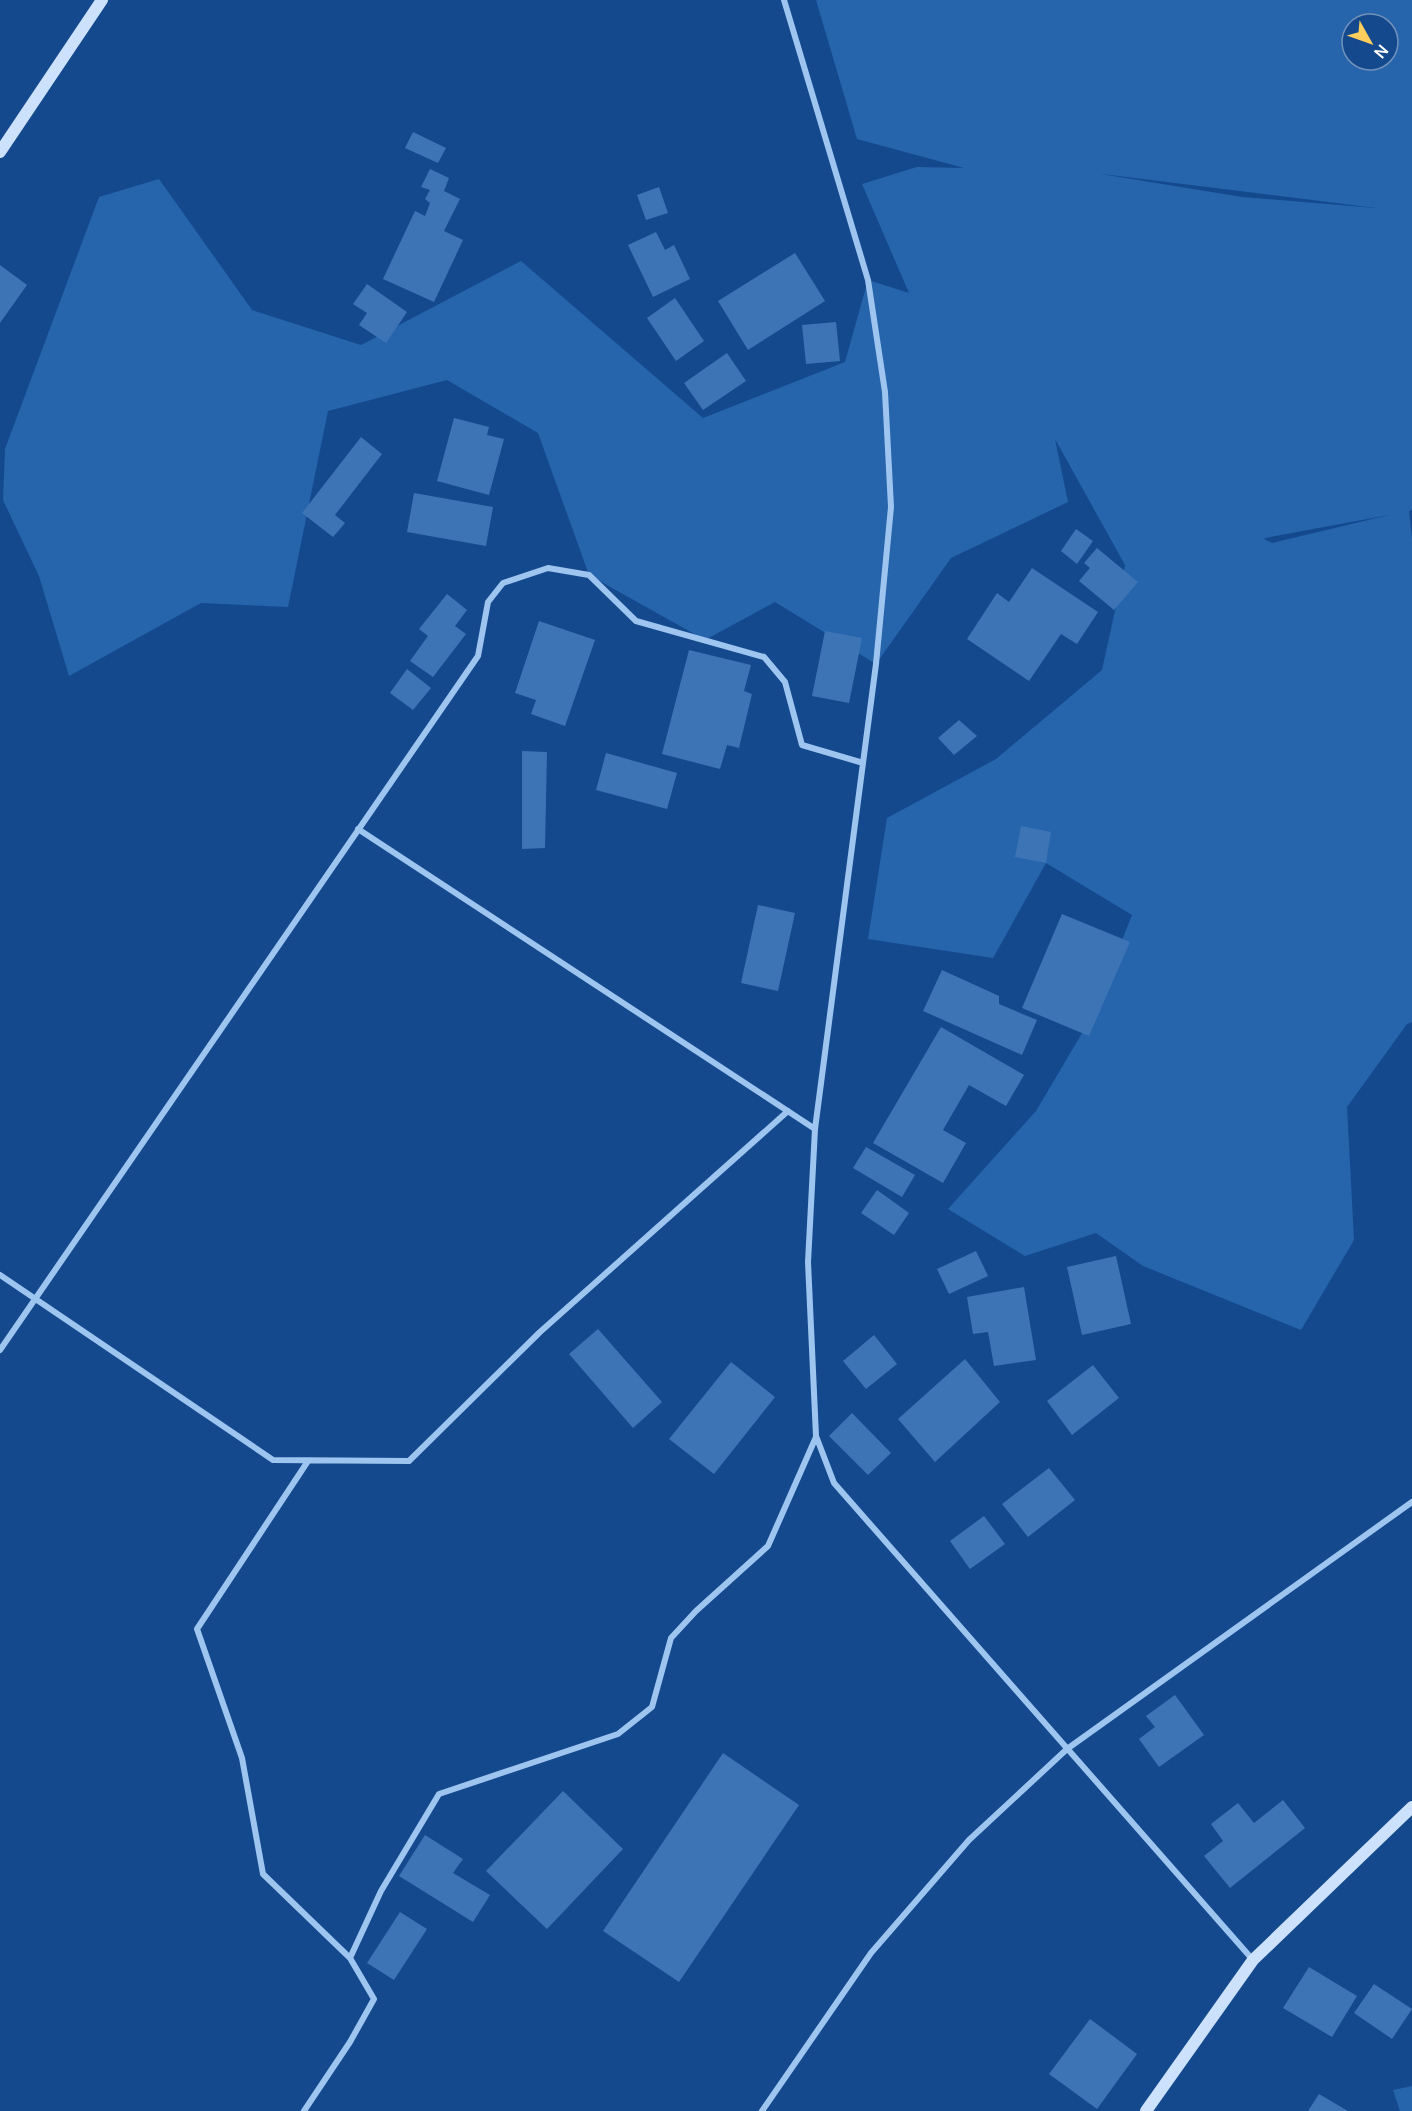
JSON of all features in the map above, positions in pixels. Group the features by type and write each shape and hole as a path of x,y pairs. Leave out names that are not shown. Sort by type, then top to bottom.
{"street":[{"path":"0,152 102,0"},
{"path":"784,0 867,280 885,392 891,507 863,763 815,1129 808,1262 816,1436 834,1482 1253,1960"},
{"path":"0,1350 478,656 488,602 503,583 548,568 589,575 636,621 764,657 785,682 802,745 863,763"},
{"path":"358,829 815,1129"},
{"path":"0,1275 273,1460 409,1461 540,1332 788,1111"},
{"path":"350,1958 381,1891 439,1794 618,1734 652,1707 671,1638 696,1611 768,1546 816,1436"},
{"path":"304,2111 350,2042 374,1999 350,1958 263,1874 242,1758 197,1629 308,1461"},
{"path":"762,2111 871,1953 969,1840 1067,1749 1412,1502"},
{"path":"1146,2111 1253,1960 1412,1807"}],"shaded area":[{"path":"816,0 1412,0 1412,510 1409,511 1412,538 1412,1022 1407,1024 1347,1107 1354,1240 1301,1330 1143,1266 1096,1233 1025,1256 948,1209 1036,1111 1091,1018 1132,915 1046,863 993,958 868,939 887,818 996,759 1102,670 1125,565 1055,439 1068,502 951,558 876,664 775,602 705,640 589,575 538,433 447,380 328,411 288,607 201,603 69,676 39,576 3,500 5,449 99,197 159,179 252,310 361,345 521,261 703,418 845,362 868,280 909,293 862,184 917,167 964,168 857,139","holes":["1101,174 1376,208 1242,197","1389,515 1272,543 1264,539 1265,538"]},
{"path":"1412,2086 1412,2111 1400,2111 1393,2090"}],"building":[{"path":"413,132 446,148 438,163 405,148"},
{"path":"430,169 449,178 444,191 460,199 444,231 463,240 434,302 383,279 415,211 425,216 430,203 425,199 430,190 421,187"},
{"path":"659,187 668,213 646,220 637,195"},
{"path":"656,232 665,250 674,245 690,279 653,297 628,245"},
{"path":"795,253 825,301 748,350 718,301"},
{"path":"0,265 27,285 0,323"},
{"path":"367,284 407,312 386,343 359,325 367,313 353,304"},
{"path":"675,298 704,341 676,361 647,318"},
{"path":"836,322 840,361 806,364 802,325"},
{"path":"727,353 746,381 703,410 684,383"},
{"path":"454,418 489,427 487,435 504,439 489,495 437,481"},
{"path":"361,437 382,454 335,515 345,523 333,537 302,513"},
{"path":"414,493 493,507 486,546 407,532"},
{"path":"1076,529 1093,541 1077,564 1061,551"},
{"path":"1097,548 1138,582 1114,610 1079,581 1090,568 1084,563"},
{"path":"1032,568 1098,612 1077,644 1061,634 1029,681 967,639 997,593 1009,602"},
{"path":"447,594 467,610 455,626 466,634 433,677 410,661 428,636 419,629"},
{"path":"539,621 595,640 565,726 531,714 536,700 515,693"},
{"path":"825,631 862,638 849,703 812,696"},
{"path":"689,650 751,665 744,691 752,694 739,748 727,745 720,769 662,754"},
{"path":"407,669 431,688 413,710 390,693"},
{"path":"959,720 977,736 954,755 938,738"},
{"path":"522,751 547,752 545,848 522,849"},
{"path":"606,753 677,773 667,809 596,790"},
{"path":"1021,826 1051,832 1046,863 1015,857"},
{"path":"758,905 795,913 778,991 741,983"},
{"path":"1062,914 1130,942 1089,1036 1022,1008"},
{"path":"942,970 999,996 999,1004 1037,1020 1022,1055 923,1011"},
{"path":"941,1027 1024,1075 1006,1106 969,1085 943,1130 966,1143 943,1183 873,1143"},
{"path":"866,1147 915,1175 902,1197 853,1168"},
{"path":"877,1190 909,1213 894,1235 861,1213"},
{"path":"976,1251 988,1276 949,1294 937,1269"},
{"path":"1116,1256 1131,1324 1082,1335 1067,1267"},
{"path":"1024,1287 1036,1360 994,1366 988,1332 973,1334 967,1297"},
{"path":"598,1329 662,1402 633,1428 569,1354"},
{"path":"874,1335 897,1364 866,1389 843,1361"},
{"path":"965,1359 1000,1402 935,1462 898,1419"},
{"path":"731,1362 775,1397 714,1474 669,1439"},
{"path":"1093,1365 1119,1398 1072,1435 1047,1401"},
{"path":"852,1413 891,1453 868,1475 829,1436"},
{"path":"1049,1468 1075,1500 1028,1537 1002,1504"},
{"path":"984,1516 1005,1544 970,1569 950,1541"},
{"path":"1175,1695 1204,1735 1159,1767 1139,1739 1155,1727 1146,1716"},
{"path":"723,1753 799,1805 679,1982 603,1931"},
{"path":"563,1791 623,1849 547,1929 486,1871"},
{"path":"1283,1800 1305,1828 1230,1888 1204,1856 1223,1841 1211,1824 1238,1803 1254,1823"},
{"path":"425,1835 463,1859 453,1873 490,1895 473,1922 399,1876"},
{"path":"400,1912 427,1929 394,1980 367,1963"},
{"path":"1309,1967 1357,1996 1332,2037 1283,2008"},
{"path":"1374,1984 1412,2009 1392,2039 1354,2013"},
{"path":"1090,2019 1137,2054 1097,2109 1049,2074"},
{"path":"1319,2094 1348,2111 1308,2111"}]}
